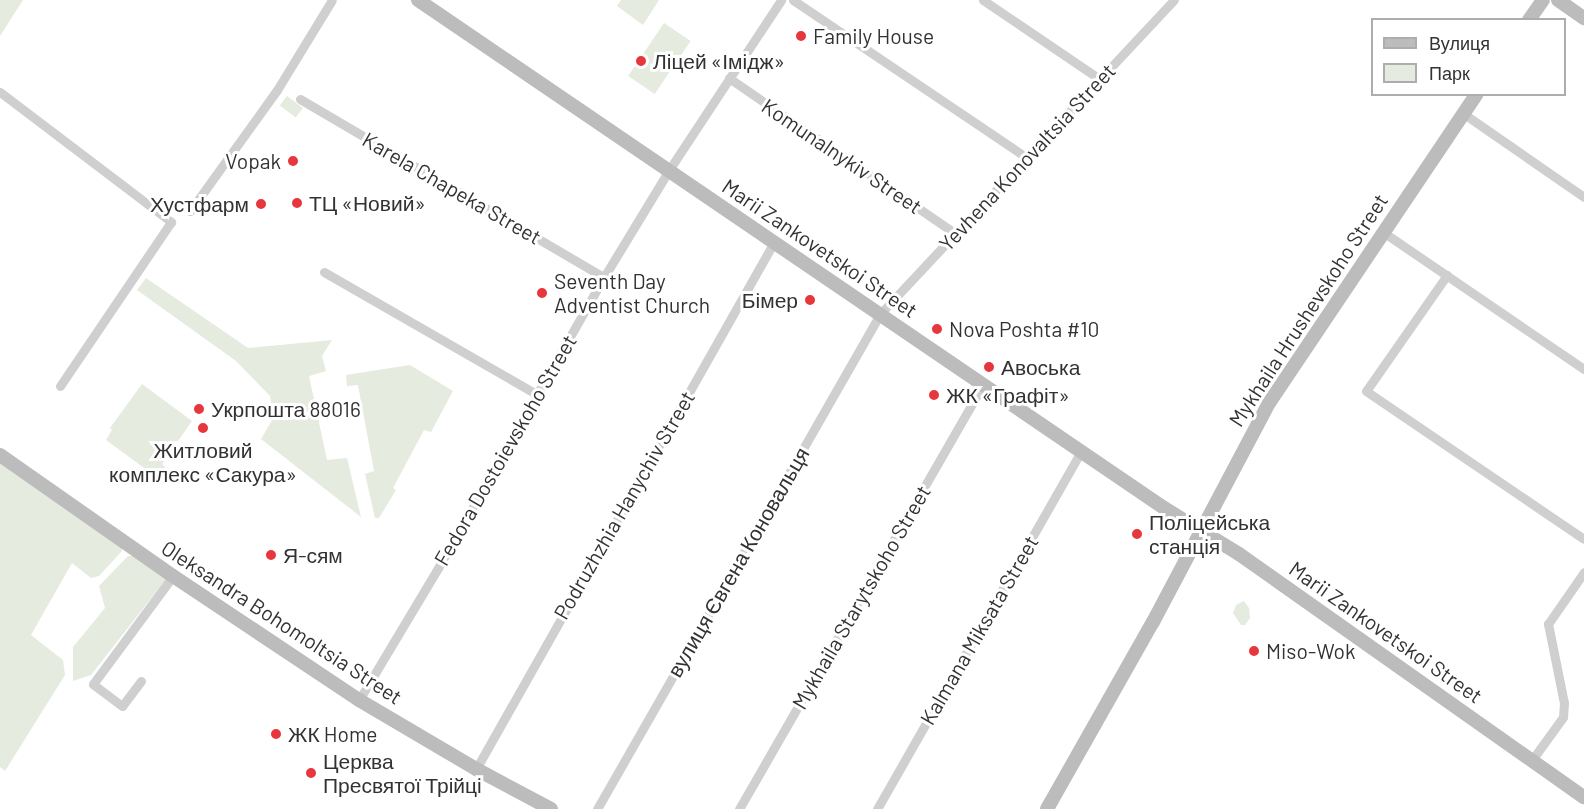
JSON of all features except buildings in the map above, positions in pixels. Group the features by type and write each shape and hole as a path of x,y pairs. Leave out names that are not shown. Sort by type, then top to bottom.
{"street":[{"path":"190,211 277,90 332,0"},
{"name":"Marii Zankovetskoi Street","path":"418,0 1081,451 1244,557 1584,797"},
{"name":"Fedora Dostoievskoho Street","path":"359,700 604,277 669,170 781,0"},
{"path":"793,0 1027,158"},
{"path":"983,0 1101,80"},
{"name":"Yevhena Konovaltsia Street","path":"880,314 1174,0"},
{"path":"1530,18 1543,0"},
{"path":"1558,0 1584,18"},
{"name":"Komunalnykiv Street","path":"729,78 956,234"},
{"path":"0,92 171,222 60,386"},
{"name":"Mykhaila Hrushevskoho Street","path":"1047,809 1153,622 1269,403 1476,96"},
{"name":"Karela Chapeka Street","path":"300,99 604,277"},
{"path":"1464,114 1584,197"},
{"path":"1383,232 1584,369"},
{"name":"Podruzhzhia Hanychiv Street","path":"476,770 774,242"},
{"path":"324,272 536,394"},
{"path":"1447,275 1366,391 1584,539"},
{"name":"вулиця Євгена Коновальця","path":"597,809 880,314"},
{"name":"Mykhaila Starytskoho Street","path":"739,809 983,384"},
{"name":"Kalmana Miksata Street","path":"877,809 1081,451"},
{"name":"Oleksandra Bohomoltsia Street","path":"0,455 173,576 359,700 476,770 551,809"},
{"path":"1532,760 1563,717 1564,703 1548,624 1584,572"},
{"path":"141,681 122,706 93,684 173,576"}],"green space":[{"path":"0,0 23,0 0,36"},
{"path":"621,0 659,0 643,25 617,6"},
{"path":"664,23 691,41 655,94 628,76"},
{"path":"287,96 303,108 296,118 280,106"},
{"path":"146,278 248,348 332,340 322,356 326,371 309,376 327,460 347,458 361,517 261,439 274,417 270,396 236,361 137,290"},
{"path":"410,365 453,391 431,432 424,430 393,488 396,490 379,518 375,518 365,474 374,471 358,385 347,386 346,375"},
{"path":"142,384 192,421 162,464 165,467 161,477 151,473 106,440 112,430 110,428"},
{"path":"0,462 122,545 122,551 99,576 91,578 72,563 31,635 63,660 65,675 5,771 0,767"},
{"path":"128,556 135,556 167,578 91,675 73,681 73,647 105,608 99,586"},
{"path":"1244,601 1249,608 1250,618 1245,625 1241,625 1233,613 1236,605"}],"place":[{"name":"Family House","path":"801,36"},
{"name":"Ліцей «Імідж»","path":"641,61"},
{"name":"Vopak","path":"293,161"},
{"name":"ТЦ «Новий»","path":"297,203"},
{"name":"Хустфарм","path":"261,204"},
{"name":"Seventh Day Adventist Church","path":"542,293"},
{"name":"Бімер","path":"810,300"},
{"name":"Nova Poshta #10","path":"937,329"},
{"name":"Авоська","path":"989,367"},
{"name":"ЖК «Графіт»","path":"934,395"},
{"name":"Укрпошта 88016","path":"199,409"},
{"name":"Житловий комплекс «Сакура»","path":"203,428"},
{"name":"Поліцейська станція","path":"1137,534"},
{"name":"Я-сям","path":"271,555"},
{"name":"Miso-Wok","path":"1254,651"},
{"name":"ЖК Home","path":"276,734"},
{"name":"Церква Пресвятої Трійці","path":"311,773"}]}
